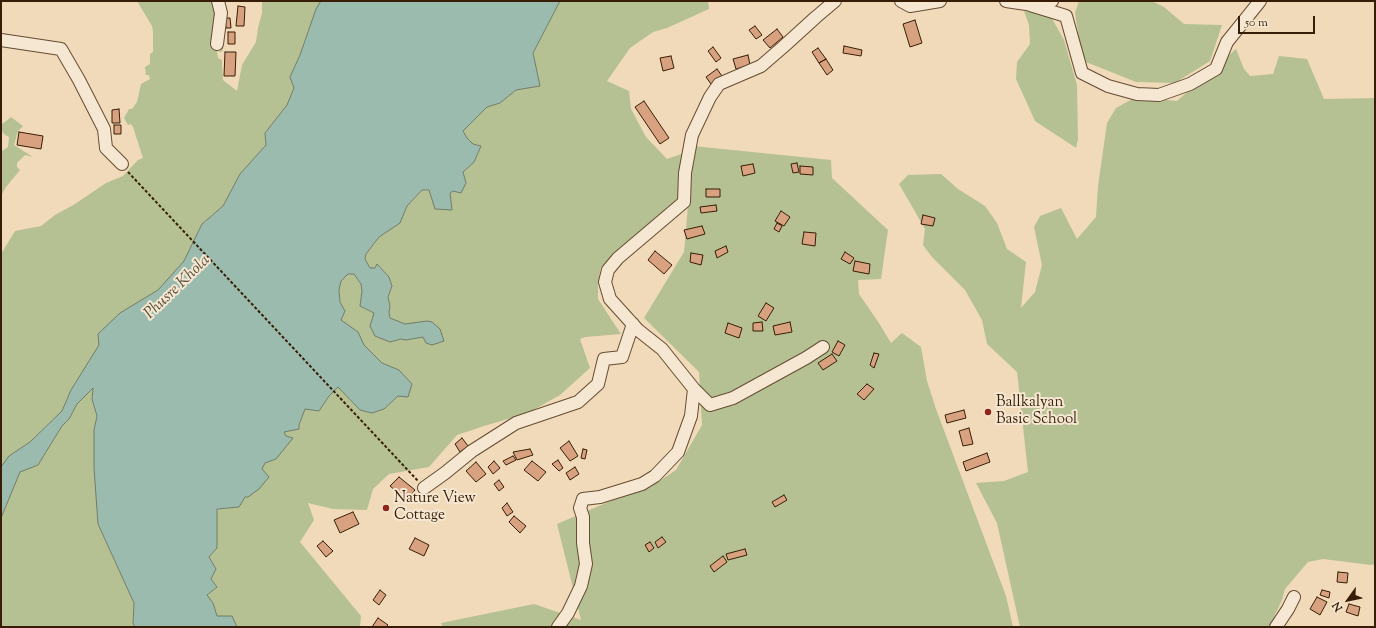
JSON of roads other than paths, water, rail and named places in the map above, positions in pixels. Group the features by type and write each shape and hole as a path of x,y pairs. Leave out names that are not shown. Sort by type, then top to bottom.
{"street":[{"path":"217,44 221,13 218,1"},
{"path":"823,347 733,398 710,405 694,389 662,349 638,330 610,299 605,282 608,270 618,258 684,202 685,173 692,135 710,96 719,84 761,66 835,1"},
{"path":"901,1 910,6 940,1"},
{"path":"1006,1 1040,6 1052,1"},
{"path":"1030,5 1066,16 1082,73 1108,86 1137,94 1159,95 1190,84 1216,69 1227,42 1260,1"},
{"path":"1,40 61,49 104,129 106,148 122,164"},
{"path":"424,488 472,451 516,423 578,402 598,384 604,360 622,357 633,324"},
{"path":"558,627 568,613 581,586 586,564 583,543 583,517 580,508 582,499 600,497 642,484 655,476 666,466 678,452 692,416 694,389"},
{"path":"1276,627 1294,597"}],"water":[{"name":"Phusre Khola","path":"321,1 560,1 533,53 540,86 516,90 500,103 487,107 463,131 473,144 481,146 474,162 463,172 466,183 461,193 453,191 450,193 452,210 435,209 429,190 422,190 407,206 400,223 379,237 366,254 365,259 370,268 375,268 377,264 389,277 392,286 388,297 390,318 405,324 427,321 432,322 440,329 444,341 432,345 426,343 423,337 406,340 401,339 390,342 375,336 370,326 374,313 360,306 362,291 361,284 354,274 348,274 341,281 339,290 340,302 345,311 341,320 358,332 364,345 382,363 399,370 412,384 408,397 398,396 384,409 372,413 360,410 338,387 329,396 319,411 305,409 299,429 284,432 286,436 293,438 276,459 265,463 262,469 269,477 259,489 248,497 245,497 239,507 217,509 217,548 209,557 216,569 211,579 217,587 207,595 213,603 217,616 232,616 237,627 136,627 133,624 134,603 98,524 94,468 94,430 97,416 92,399 93,388 77,404 69,419 62,426 38,465 20,472 1,518 1,467 9,456 30,442 62,411 71,390 99,345 98,334 120,313 158,290 184,261 202,224 223,206 240,174 266,145 265,133 287,105 294,88 290,77 300,55 316,9"}],"place":[{"name":"Ballkalyan Basic School","path":"988,412"},
{"name":"Nature View Cottage","path":"386,508"}]}
